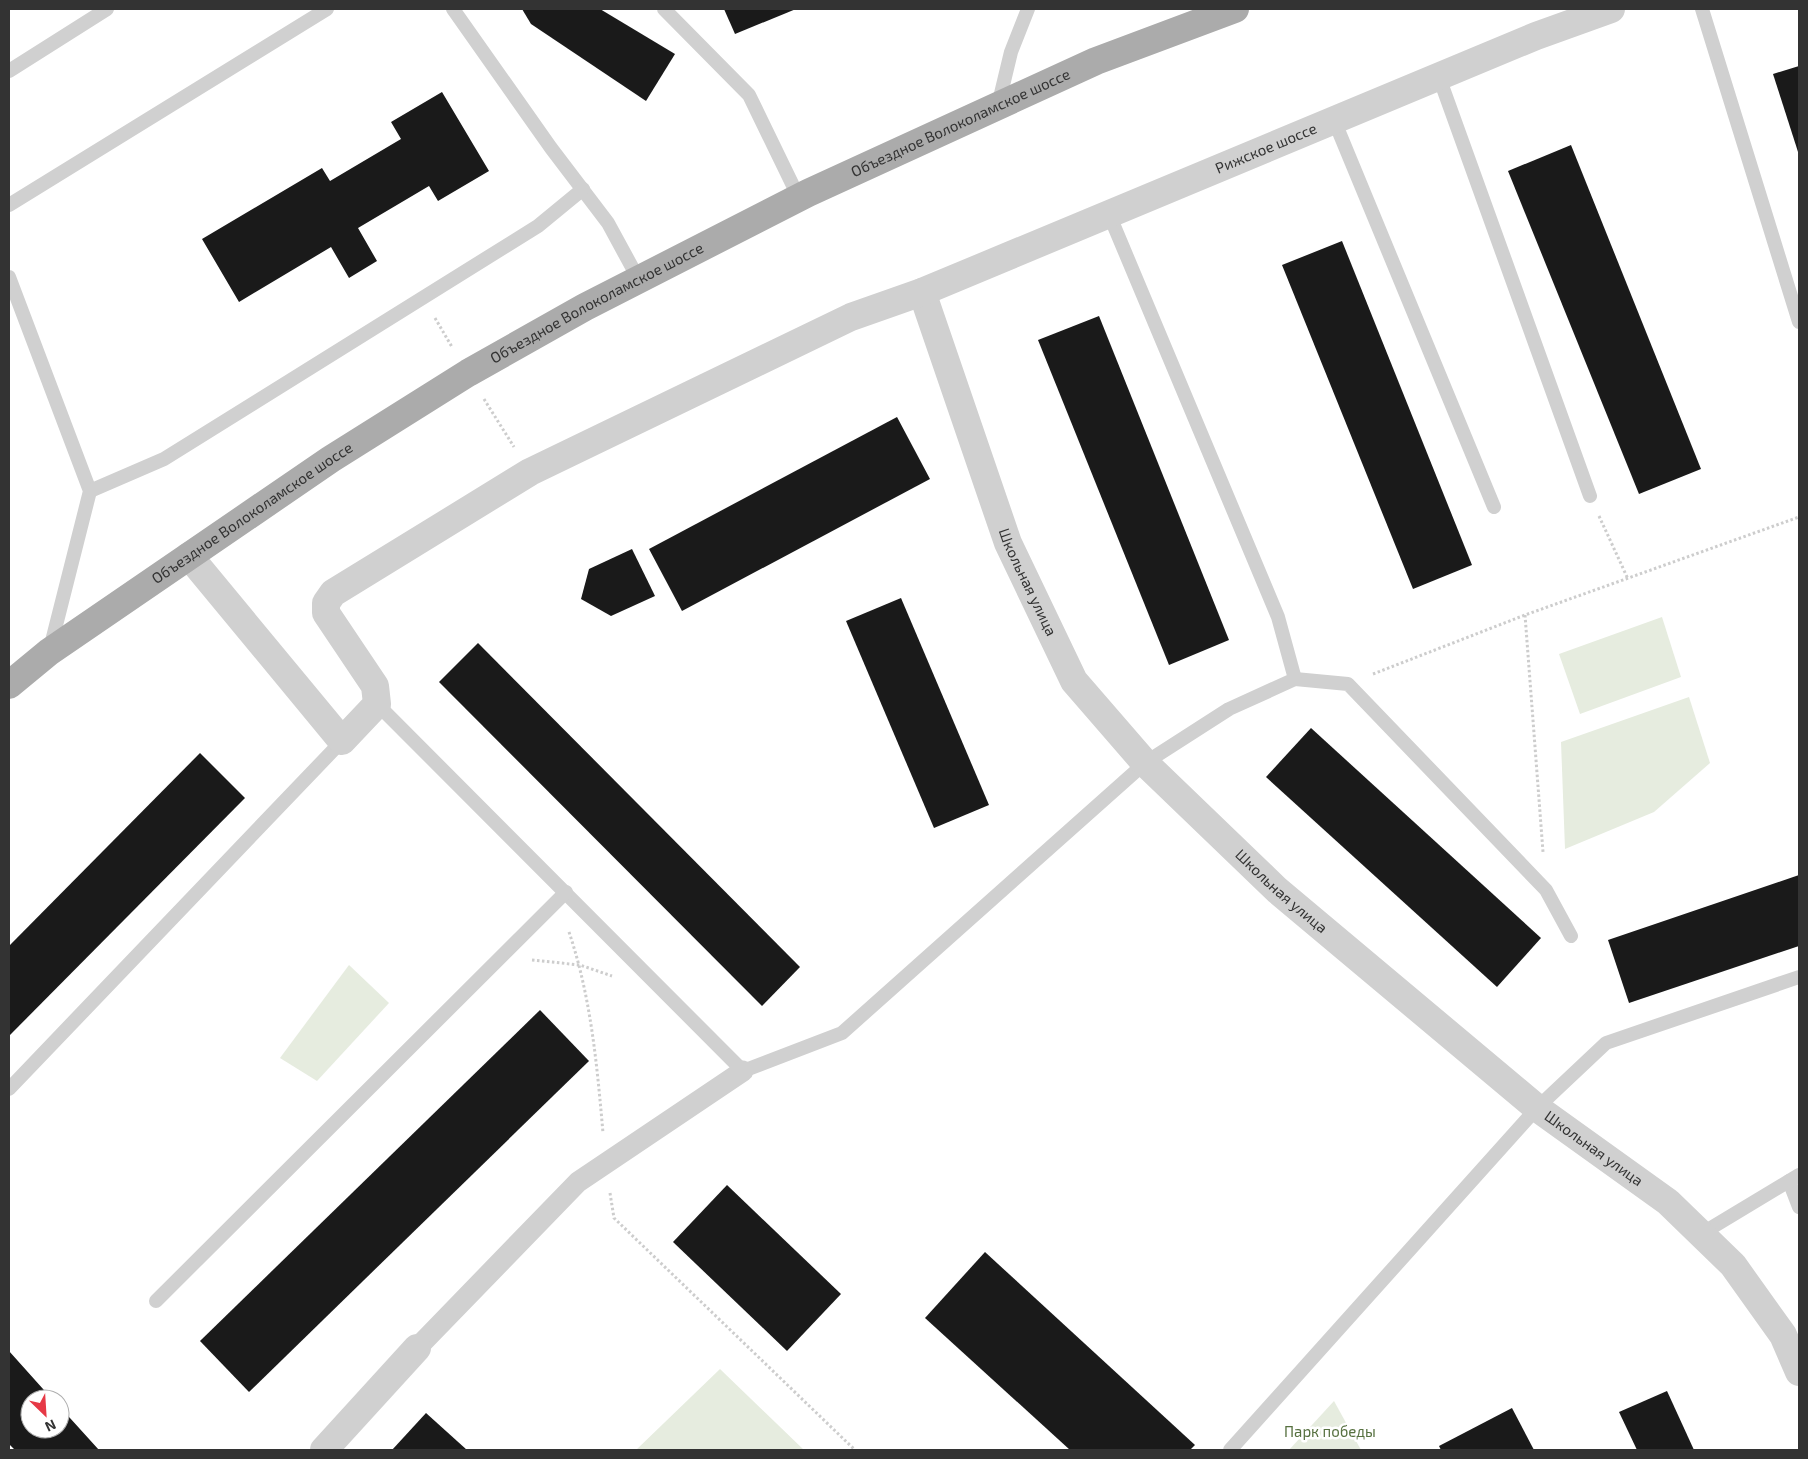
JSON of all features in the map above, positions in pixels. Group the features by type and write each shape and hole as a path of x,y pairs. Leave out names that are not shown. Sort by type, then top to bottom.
{"main road":[{"name":"Объездное Волоколамское шоссе","path":"9,685 49,652 332,459 468,373 585,307 800,198 1096,61 1234,9"}],"street":[{"name":"Рижское шоссе","path":"377,704 375,686 326,613 326,602 333,593 530,472 851,317 922,292 1536,36 1611,9"},
{"name":"Школьная улица","path":"922,292 1008,542 1074,681 1145,763 1277,890 1537,1108 1668,1202 1733,1265 1783,1335 1799,1372"},
{"path":"188,556 342,741 377,704"},
{"path":"324,1450 417,1348 578,1182 743,1071"}],"lane":[{"path":"9,72 107,9"},
{"path":"9,205 327,9"},
{"path":"453,9 582,190 608,223 638,280"},
{"path":"664,9 749,95 800,198"},
{"path":"998,106 1011,52 1028,9"},
{"path":"1702,9 1799,322"},
{"path":"1440,77 1590,496"},
{"path":"1334,120 1494,507"},
{"path":"90,491 164,459 538,226 582,190"},
{"path":"1108,214 1278,617 1295,680"},
{"path":"9,277 90,491 49,652"},
{"path":"377,704 743,1071 842,1034 1145,763 1229,709 1295,680 1348,684 1546,890 1571,936"},
{"path":"9,1089 342,741"},
{"path":"156,1301 566,892"},
{"path":"1230,1450 1537,1108 1606,1043 1799,977"},
{"path":"1701,1234 1794,1178 1799,1207"}],"path":[{"path":"1590,496 1628,579"},
{"path":"1348,684 1525,616 1799,517"},
{"path":"1525,616 1546,890"},
{"path":"567,925 580,965 596,1057 606,1163 614,1218 855,1450"},
{"path":"526,959 580,965 614,976"}],"green space":[{"path":"1662,617 1681,677 1580,714 1559,654"},
{"path":"1689,697 1710,763 1654,812 1565,849 1561,742"},
{"path":"349,965 389,1003 317,1081 280,1058"},
{"path":"720,1369 804,1450 636,1450"},
{"name":"Парк победы","path":"1334,1401 1361,1450 1289,1450"}],"building":[{"path":"522,9 600,9 675,54 646,101 531,24"},
{"path":"724,9 796,9 735,34"},
{"path":"1799,66 1799,155 1773,74"},
{"path":"442,92 489,171 438,201 429,186 358,228 377,261 349,278 331,247 239,302 202,239 322,168 330,181 401,139 391,122"},
{"path":"1571,145 1701,469 1639,494 1508,171"},
{"path":"1342,241 1472,565 1413,589 1282,265"},
{"path":"1099,316 1229,640 1169,665 1038,340"},
{"path":"897,417 930,479 682,611 649,549"},
{"path":"632,549 655,596 611,616 581,599 589,569"},
{"path":"901,598 989,805 934,828 846,621"},
{"path":"478,643 800,967 762,1006 439,682"},
{"path":"1311,728 1541,938 1497,987 1266,777"},
{"path":"200,753 245,798 9,1036 9,946"},
{"path":"1799,875 1799,946 1629,1003 1608,940"},
{"path":"540,1010 589,1061 249,1392 200,1341"},
{"path":"727,1185 841,1294 787,1351 673,1242"},
{"path":"985,1252 1195,1445 1190,1450 1070,1450 925,1318"},
{"path":"9,1351 43,1389 20,1389 20,1439 70,1439 70,1418 99,1450 15,1450 9,1444"},
{"path":"1667,1391 1694,1450 1637,1450 1619,1412"},
{"path":"1512,1408 1534,1450 1441,1450 1439,1446"},
{"path":"426,1413 467,1450 392,1450"}]}
